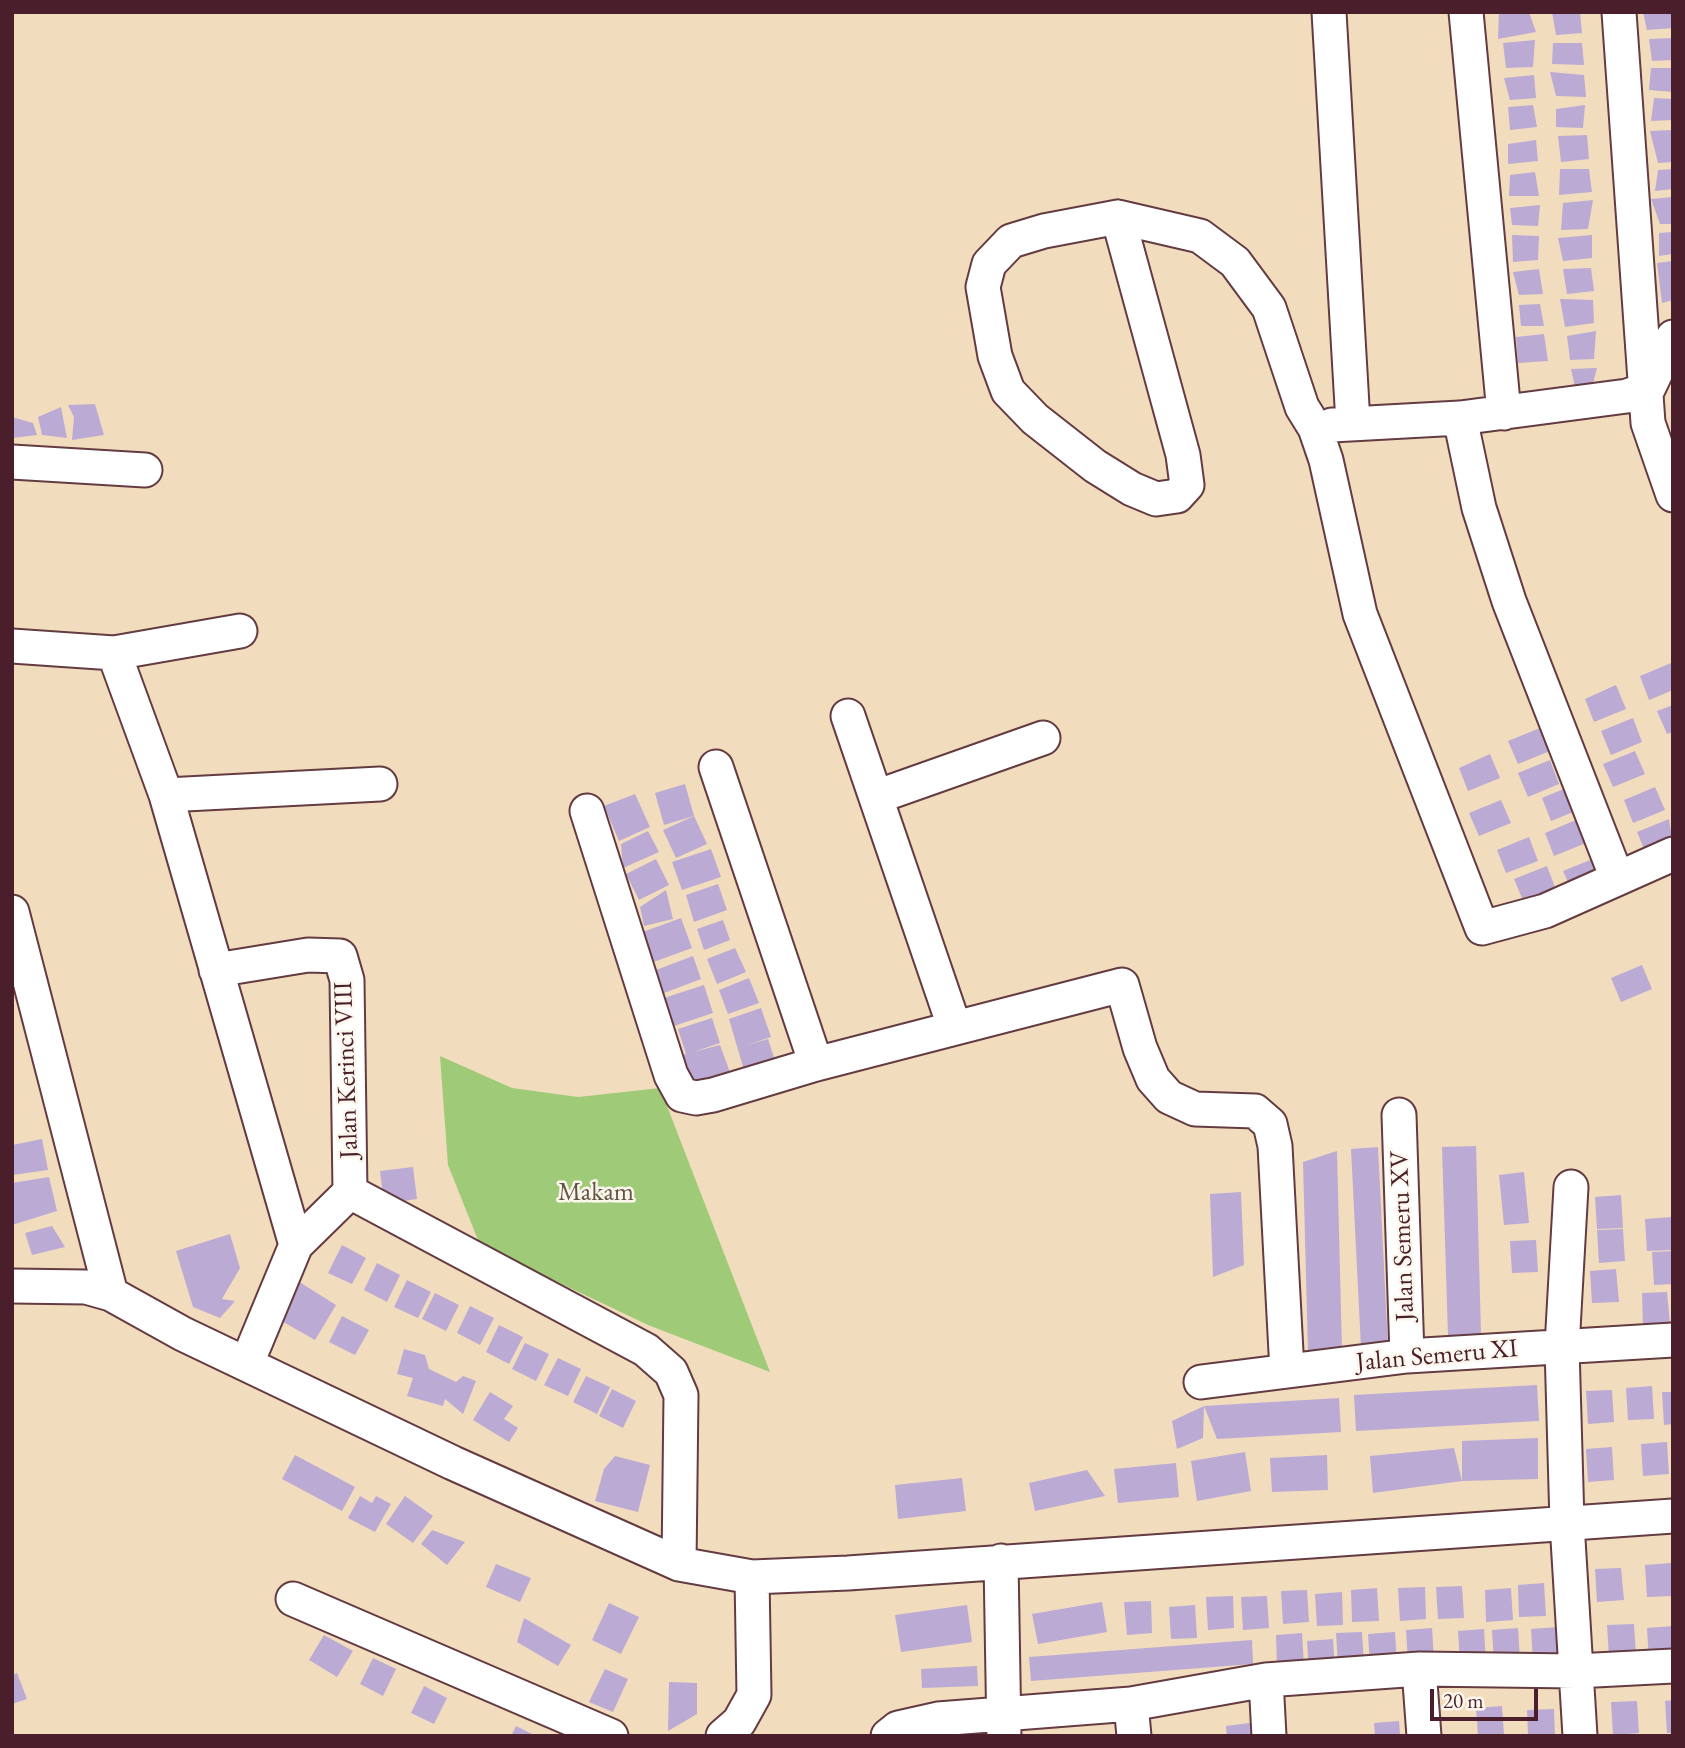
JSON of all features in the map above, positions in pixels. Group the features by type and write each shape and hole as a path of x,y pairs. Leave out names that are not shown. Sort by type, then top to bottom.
{"street":[{"path":"1329,12 1353,423"},
{"path":"1466,12 1504,413"},
{"path":"1619,12 1648,389 1648,423 1673,495"},
{"path":"1118,218 1183,455 1187,485 1177,496 1156,499 1095,466 1035,419 1008,391 995,356 983,287 989,264 1012,241 1044,230 1118,218 1200,236 1235,262 1269,308 1302,407 1315,428 1326,460 1360,614 1482,928 1545,911 1673,854"},
{"path":"1315,428 1353,423 1460,418 1628,396 1648,389 1673,337"},
{"path":"1460,418 1479,508 1509,601 1617,878"},
{"path":"12,462 145,470"},
{"path":"12,646 114,653 240,631"},
{"path":"114,653 166,795 296,1245 247,1363"},
{"path":"848,716 954,1027"},
{"path":"876,797 1043,738"},
{"path":"716,767 816,1063"},
{"path":"166,795 380,784"},
{"path":"587,811 671,1075 682,1095 696,1098 713,1095 816,1063 1122,985 1140,1048 1153,1079 1169,1097 1195,1110 1255,1111 1270,1124 1275,1146 1287,1371"},
{"path":"12,912 111,1294"},
{"name":"Jalan Kerinci VIII","path":"216,970 308,955 340,956 347,980 350,1192 296,1245"},
{"name":"Jalan Semeru XV","path":"1399,1115 1407,1356"},
{"path":"1571,1187 1562,1347 1567,1522 1580,1736"},
{"path":"350,1192 646,1350 671,1372 681,1395 678,1563"},
{"path":"12,1286 86,1287 111,1294 183,1334 453,1463 678,1563 752,1577 848,1573 1001,1560 1673,1516"},
{"name":"Jalan Semeru XI","path":"1201,1382 1407,1356 1673,1340"},
{"path":"1001,1560 1004,1725"},
{"path":"723,1736 739,1722 754,1695 752,1577"},
{"path":"293,1599 611,1736"},
{"path":"888,1736 898,1728 939,1719 1004,1725 1133,1720 1266,1680 1419,1669 1576,1671 1673,1666"},
{"path":"1419,1669 1424,1736"},
{"path":"1266,1680 1269,1736"}],"green space":[{"name":"Makam","path":"440,1056 512,1088 578,1097 660,1088 770,1372 648,1325 480,1245 448,1165"}],"building":[{"path":"1499,12 1529,12 1536,32 1498,39"},
{"path":"1552,12 1580,12 1582,33 1556,35"},
{"path":"1643,12 1673,12 1673,28 1647,30"},
{"path":"1673,38 1673,60 1652,61 1649,39"},
{"path":"1535,40 1533,67 1506,68 1503,43"},
{"path":"1553,43 1582,43 1584,65 1552,64"},
{"path":"1651,68 1673,68 1673,92 1649,90"},
{"path":"1550,72 1584,75 1586,97 1556,96"},
{"path":"1534,75 1536,98 1510,100 1504,78"},
{"path":"1654,98 1673,99 1673,120 1651,121"},
{"path":"1533,105 1537,127 1510,130 1508,107"},
{"path":"1585,105 1583,128 1556,127 1556,109"},
{"path":"1673,130 1673,162 1658,163 1650,131"},
{"path":"1587,135 1589,159 1561,162 1558,136"},
{"path":"1536,140 1538,161 1508,164 1508,144"},
{"path":"1560,169 1589,169 1592,192 1559,195"},
{"path":"1673,169 1673,189 1655,191 1658,170"},
{"path":"1535,172 1539,196 1509,196 1510,175"},
{"path":"1673,197 1673,224 1660,224 1651,199"},
{"path":"1593,200 1588,229 1561,230 1563,203"},
{"path":"1540,205 1538,226 1512,225 1510,208"},
{"path":"1673,232 1673,254 1659,256 1659,233"},
{"path":"1512,235 1539,236 1538,260 1513,262"},
{"path":"1592,235 1592,258 1563,261 1558,238"},
{"path":"1673,261 1673,300 1662,303 1657,263"},
{"path":"1591,268 1594,291 1567,294 1563,269"},
{"path":"1539,269 1543,294 1519,295 1513,272"},
{"path":"1560,299 1593,300 1594,323 1565,327"},
{"path":"1540,304 1544,326 1521,326 1519,305"},
{"path":"1596,331 1594,359 1570,360 1567,336"},
{"path":"1544,334 1548,361 1518,363 1516,337"},
{"path":"1597,368 1592,387 1575,387 1571,369"},
{"path":"95,404 104,435 72,440 74,417 68,405"},
{"path":"61,407 67,438 42,435 38,417"},
{"path":"12,417 33,423 37,435 12,438"},
{"path":"1671,663 1673,690 1649,700 1640,676"},
{"path":"1616,685 1626,709 1594,722 1585,699"},
{"path":"1673,705 1673,732 1667,734 1657,711"},
{"path":"1633,718 1642,742 1611,755 1601,731"},
{"path":"1540,728 1550,751 1518,764 1508,741"},
{"path":"1635,751 1645,774 1613,787 1603,764"},
{"path":"1490,754 1500,778 1468,791 1459,768"},
{"path":"1550,760 1559,784 1528,797 1518,773"},
{"path":"685,784 694,816 664,825 655,793"},
{"path":"1573,785 1583,808 1551,821 1542,798"},
{"path":"1655,787 1665,810 1633,823 1624,800"},
{"path":"635,794 650,827 619,841 604,806"},
{"path":"1501,800 1511,823 1479,836 1469,813"},
{"path":"694,816 707,844 676,858 663,830"},
{"path":"1669,819 1673,845 1647,856 1637,832"},
{"path":"1576,820 1586,843 1554,856 1545,833"},
{"path":"648,831 659,852 623,868 621,844"},
{"path":"1529,837 1538,861 1506,873 1497,850"},
{"path":"711,849 721,877 682,890 672,862"},
{"path":"1595,858 1605,881 1573,894 1563,871"},
{"path":"656,859 669,885 639,900 626,874"},
{"path":"1547,866 1556,890 1524,903 1514,879"},
{"path":"718,884 727,910 694,922 686,895"},
{"path":"666,890 673,919 644,926 640,907"},
{"path":"681,918 692,948 651,963 640,933"},
{"path":"723,920 730,940 704,950 697,929"},
{"path":"735,948 746,972 717,984 707,959"},
{"path":"693,956 701,979 664,993 656,970"},
{"path":"1642,965 1652,989 1621,1002 1611,978"},
{"path":"749,978 759,1003 728,1014 719,990"},
{"path":"704,985 713,1013 674,1026 664,998"},
{"path":"761,1008 771,1037 747,1045 768,1039 777,1067 746,1077 729,1019"},
{"path":"712,1018 720,1043 693,1052 720,1045 732,1078 688,1082 681,1056 686,1054 678,1029"},
{"path":"42,1139 48,1170 12,1175 12,1145"},
{"path":"1476,1146 1481,1334 1448,1336 1442,1147"},
{"path":"1378,1147 1388,1347 1361,1348 1351,1149"},
{"path":"1337,1151 1342,1351 1308,1352 1303,1162"},
{"path":"413,1167 417,1199 384,1204 380,1171"},
{"path":"1524,1172 1529,1223 1504,1225 1499,1175"},
{"path":"49,1177 57,1211 12,1225 12,1183"},
{"path":"1241,1192 1244,1265 1213,1277 1210,1194"},
{"path":"1621,1195 1623,1228 1597,1229 1595,1197"},
{"path":"1672,1217 1673,1250 1647,1251 1645,1219"},
{"path":"52,1226 65,1247 32,1255 25,1233"},
{"path":"1623,1229 1625,1261 1599,1263 1597,1230"},
{"path":"230,1234 240,1268 222,1299 235,1301 220,1318 193,1307 176,1251"},
{"path":"1536,1240 1538,1272 1512,1273 1510,1241"},
{"path":"342,1245 366,1258 352,1284 328,1273"},
{"path":"1673,1251 1673,1284 1654,1285 1652,1252"},
{"path":"377,1263 400,1275 387,1302 364,1290"},
{"path":"1616,1269 1619,1302 1592,1303 1590,1271"},
{"path":"293,1278 336,1305 315,1340 271,1315"},
{"path":"407,1280 431,1292 418,1318 394,1307"},
{"path":"1667,1292 1670,1324 1643,1326 1642,1293"},
{"path":"435,1293 459,1305 446,1331 422,1319"},
{"path":"470,1306 494,1318 480,1345 457,1333"},
{"path":"342,1316 369,1330 355,1355 329,1342"},
{"path":"499,1325 523,1337 509,1364 486,1352"},
{"path":"525,1343 549,1354 536,1381 512,1369"},
{"path":"404,1349 425,1355 429,1369 456,1382 463,1376 476,1381 463,1414 445,1399 443,1406 407,1396 413,1378 397,1374"},
{"path":"558,1358 581,1369 568,1396 544,1385"},
{"path":"586,1376 610,1387 597,1414 573,1402"},
{"path":"1537,1385 1539,1421 1356,1431 1354,1395"},
{"path":"1652,1386 1654,1419 1628,1420 1626,1388"},
{"path":"612,1389 636,1401 623,1428 599,1416"},
{"path":"1612,1390 1614,1422 1588,1424 1586,1391"},
{"path":"490,1392 513,1406 504,1419 518,1428 509,1442 473,1420"},
{"path":"1662,1392 1673,1392 1673,1424 1664,1425"},
{"path":"1339,1398 1341,1432 1217,1439 1204,1406"},
{"path":"1204,1406 1203,1438 1177,1449 1172,1421"},
{"path":"1538,1438 1538,1479 1462,1481 1462,1441"},
{"path":"1667,1442 1669,1474 1643,1476 1641,1444"},
{"path":"1612,1447 1614,1480 1588,1482 1586,1449"},
{"path":"1454,1448 1462,1481 1373,1493 1370,1456"},
{"path":"1245,1452 1251,1491 1197,1501 1191,1461"},
{"path":"295,1455 355,1487 342,1511 282,1479"},
{"path":"1327,1455 1328,1490 1272,1492 1270,1458"},
{"path":"615,1456 650,1465 638,1512 595,1501 604,1469"},
{"path":"1176,1463 1179,1497 1118,1503 1114,1469"},
{"path":"1087,1470 1105,1496 1035,1511 1029,1483"},
{"path":"962,1478 966,1511 898,1519 895,1485"},
{"path":"360,1496 372,1503 376,1496 391,1504 375,1532 348,1518"},
{"path":"405,1496 433,1516 413,1543 386,1524"},
{"path":"432,1530 465,1542 447,1565 421,1544"},
{"path":"1671,1563 1673,1596 1647,1597 1645,1565"},
{"path":"496,1564 531,1578 520,1602 486,1587"},
{"path":"1621,1568 1624,1600 1597,1602 1595,1569"},
{"path":"1544,1583 1546,1616 1519,1617 1518,1585"},
{"path":"1462,1586 1464,1618 1438,1619 1436,1587"},
{"path":"1425,1587 1426,1619 1400,1621 1398,1588"},
{"path":"1377,1588 1379,1621 1352,1622 1351,1590"},
{"path":"1511,1588 1513,1620 1486,1622 1485,1590"},
{"path":"1307,1590 1309,1622 1283,1624 1281,1591"},
{"path":"1342,1592 1343,1625 1317,1626 1315,1594"},
{"path":"1233,1596 1234,1628 1208,1630 1206,1597"},
{"path":"1267,1596 1269,1628 1243,1630 1241,1597"},
{"path":"1151,1601 1152,1633 1127,1635 1124,1602"},
{"path":"1102,1602 1107,1632 1038,1644 1032,1614"},
{"path":"609,1603 639,1617 621,1654 592,1640"},
{"path":"967,1605 972,1642 901,1652 895,1615"},
{"path":"1195,1605 1197,1638 1171,1639 1169,1607"},
{"path":"524,1618 571,1645 558,1666 517,1642"},
{"path":"1634,1624 1636,1656 1609,1657 1607,1625"},
{"path":"1673,1626 1673,1659 1649,1660 1647,1628"},
{"path":"1558,1627 1560,1660 1533,1661 1531,1629"},
{"path":"1432,1628 1434,1660 1408,1662 1406,1630"},
{"path":"1518,1628 1520,1661 1494,1662 1492,1630"},
{"path":"1484,1629 1486,1662 1460,1664 1458,1631"},
{"path":"1362,1632 1364,1664 1338,1665 1336,1633"},
{"path":"1395,1632 1397,1664 1370,1666 1368,1634"},
{"path":"1302,1633 1304,1666 1277,1668 1276,1635"},
{"path":"324,1635 353,1651 337,1677 309,1660"},
{"path":"1333,1639 1335,1671 1309,1673 1307,1641"},
{"path":"1252,1640 1253,1664 1031,1681 1029,1657"},
{"path":"373,1658 396,1669 383,1696 360,1684"},
{"path":"977,1666 978,1686 922,1688 921,1669"},
{"path":"605,1669 628,1679 613,1712 589,1702"},
{"path":"17,1673 27,1699 12,1704 12,1675"},
{"path":"669,1682 697,1683 697,1714 668,1731"},
{"path":"424,1686 447,1698 434,1724 411,1713"},
{"path":"1673,1700 1673,1733 1667,1733 1665,1701"},
{"path":"1637,1701 1639,1733 1613,1735 1611,1702"},
{"path":"1502,1706 1504,1736 1478,1736 1476,1708"},
{"path":"1554,1709 1555,1736 1528,1736 1527,1710"},
{"path":"1399,1721 1400,1736 1375,1736 1374,1723"},
{"path":"1257,1722 1259,1736 1227,1736 1226,1726"},
{"path":"516,1726 536,1736 511,1736"}]}
